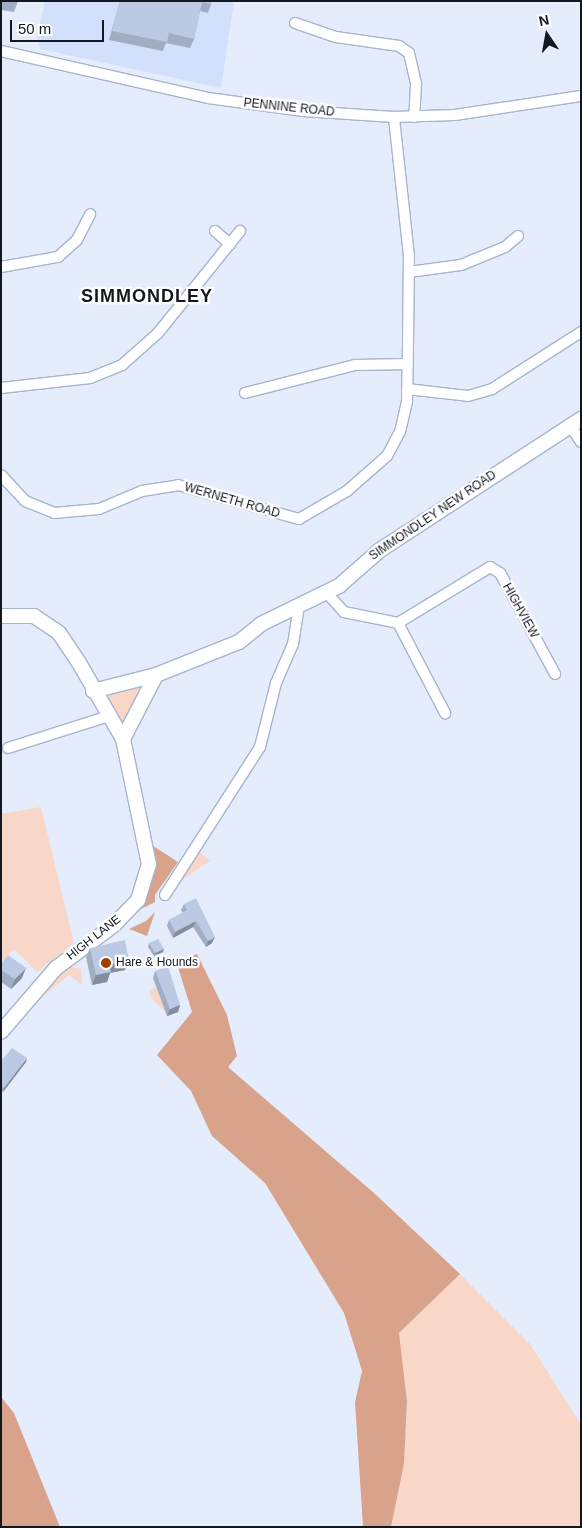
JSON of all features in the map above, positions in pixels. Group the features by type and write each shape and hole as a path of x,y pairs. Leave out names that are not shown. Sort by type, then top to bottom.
{"street":[{"path":"295,23 336,37 399,46 409,52 416,84 414,117"},
{"name":"PENNINE ROAD","path":"1,51 208,98 394,117 492,112 581,96"},
{"name":"WERNETH ROAD","path":"1,474 25,501 54,513 99,509 142,491 178,485 300,519 347,491 387,456 400,432 407,389 408,364 409,272 394,117"},
{"path":"1,267 58,257 77,240 90,214"},
{"path":"215,231 230,244"},
{"path":"1,388 90,378 122,365 158,333 240,231"},
{"path":"409,272 461,265 505,247 518,236"},
{"path":"407,389 468,396 492,389 581,332"},
{"path":"245,393 355,365 408,364"},
{"path":"575,422 581,442"},
{"name":"SIMMONDLEY NEW ROAD","path":"93,691 156,675 213,656 261,624 299,607 326,592 380,550 575,422"},
{"name":"HIGHVIEW","path":"398,623 490,567 500,573 555,674"},
{"path":"326,592 344,612 398,623 445,713"},
{"path":"165,895 260,747 276,683 294,644 299,607"},
{"name":"HIGH LANE","path":"1,616 34,616 59,633 123,739 146,837 149,864 146,883 138,900 114,925 56,968 1,1032"},
{"path":"123,739 156,675"},
{"path":"8,748 109,716"}],"shaded area":[{"path":"45,1 234,1 221,88 40,49 37,38"},
{"path":"139,687 142,690 123,723 107,699 111,693"},
{"path":"41,807 74,943 37,972 14,949 1,963 1,814"},
{"path":"150,844 178,862 155,895 155,902 135,912 153,876"},
{"path":"197,850 210,861 173,886"},
{"path":"155,912 147,936 129,929 146,921"},
{"path":"197,954 227,1015 237,1056 228,1067 374,1193 460,1274 399,1333 407,1401 404,1464 391,1527 363,1527 355,1402 362,1371 344,1313 265,1183 212,1136 191,1091 157,1055 192,1012 176,961"},
{"path":"67,966 81,969 82,985 69,975 36,1002 33,998"},
{"path":"156,987 167,1014 151,998 150,990"},
{"path":"460,1274 530,1344 581,1425 581,1527 391,1527 404,1464 407,1401 399,1333"},
{"path":"1,1397 14,1413 60,1527 1,1527"}],"building":[{"path":"120,1 212,1 211,4 202,2 194,39 169,33 167,42 112,31"},
{"path":"196,898 215,937 208,941 196,921 175,932 169,920 187,910 184,904"},
{"path":"158,939 164,949 155,953 149,943"},
{"path":"125,940 129,960 109,965 111,972 96,975 90,948"},
{"path":"8,955 26,968 15,979 1,970 1,964"},
{"path":"168,966 180,1005 170,1009 155,971"},
{"path":"12,1048 27,1058 4,1088 1,1086 1,1061"}],"place":[{"name":"Hare & Hounds","path":"106,963"}],"district":[{"name":"SIMMONDLEY","path":"147,296"}]}
